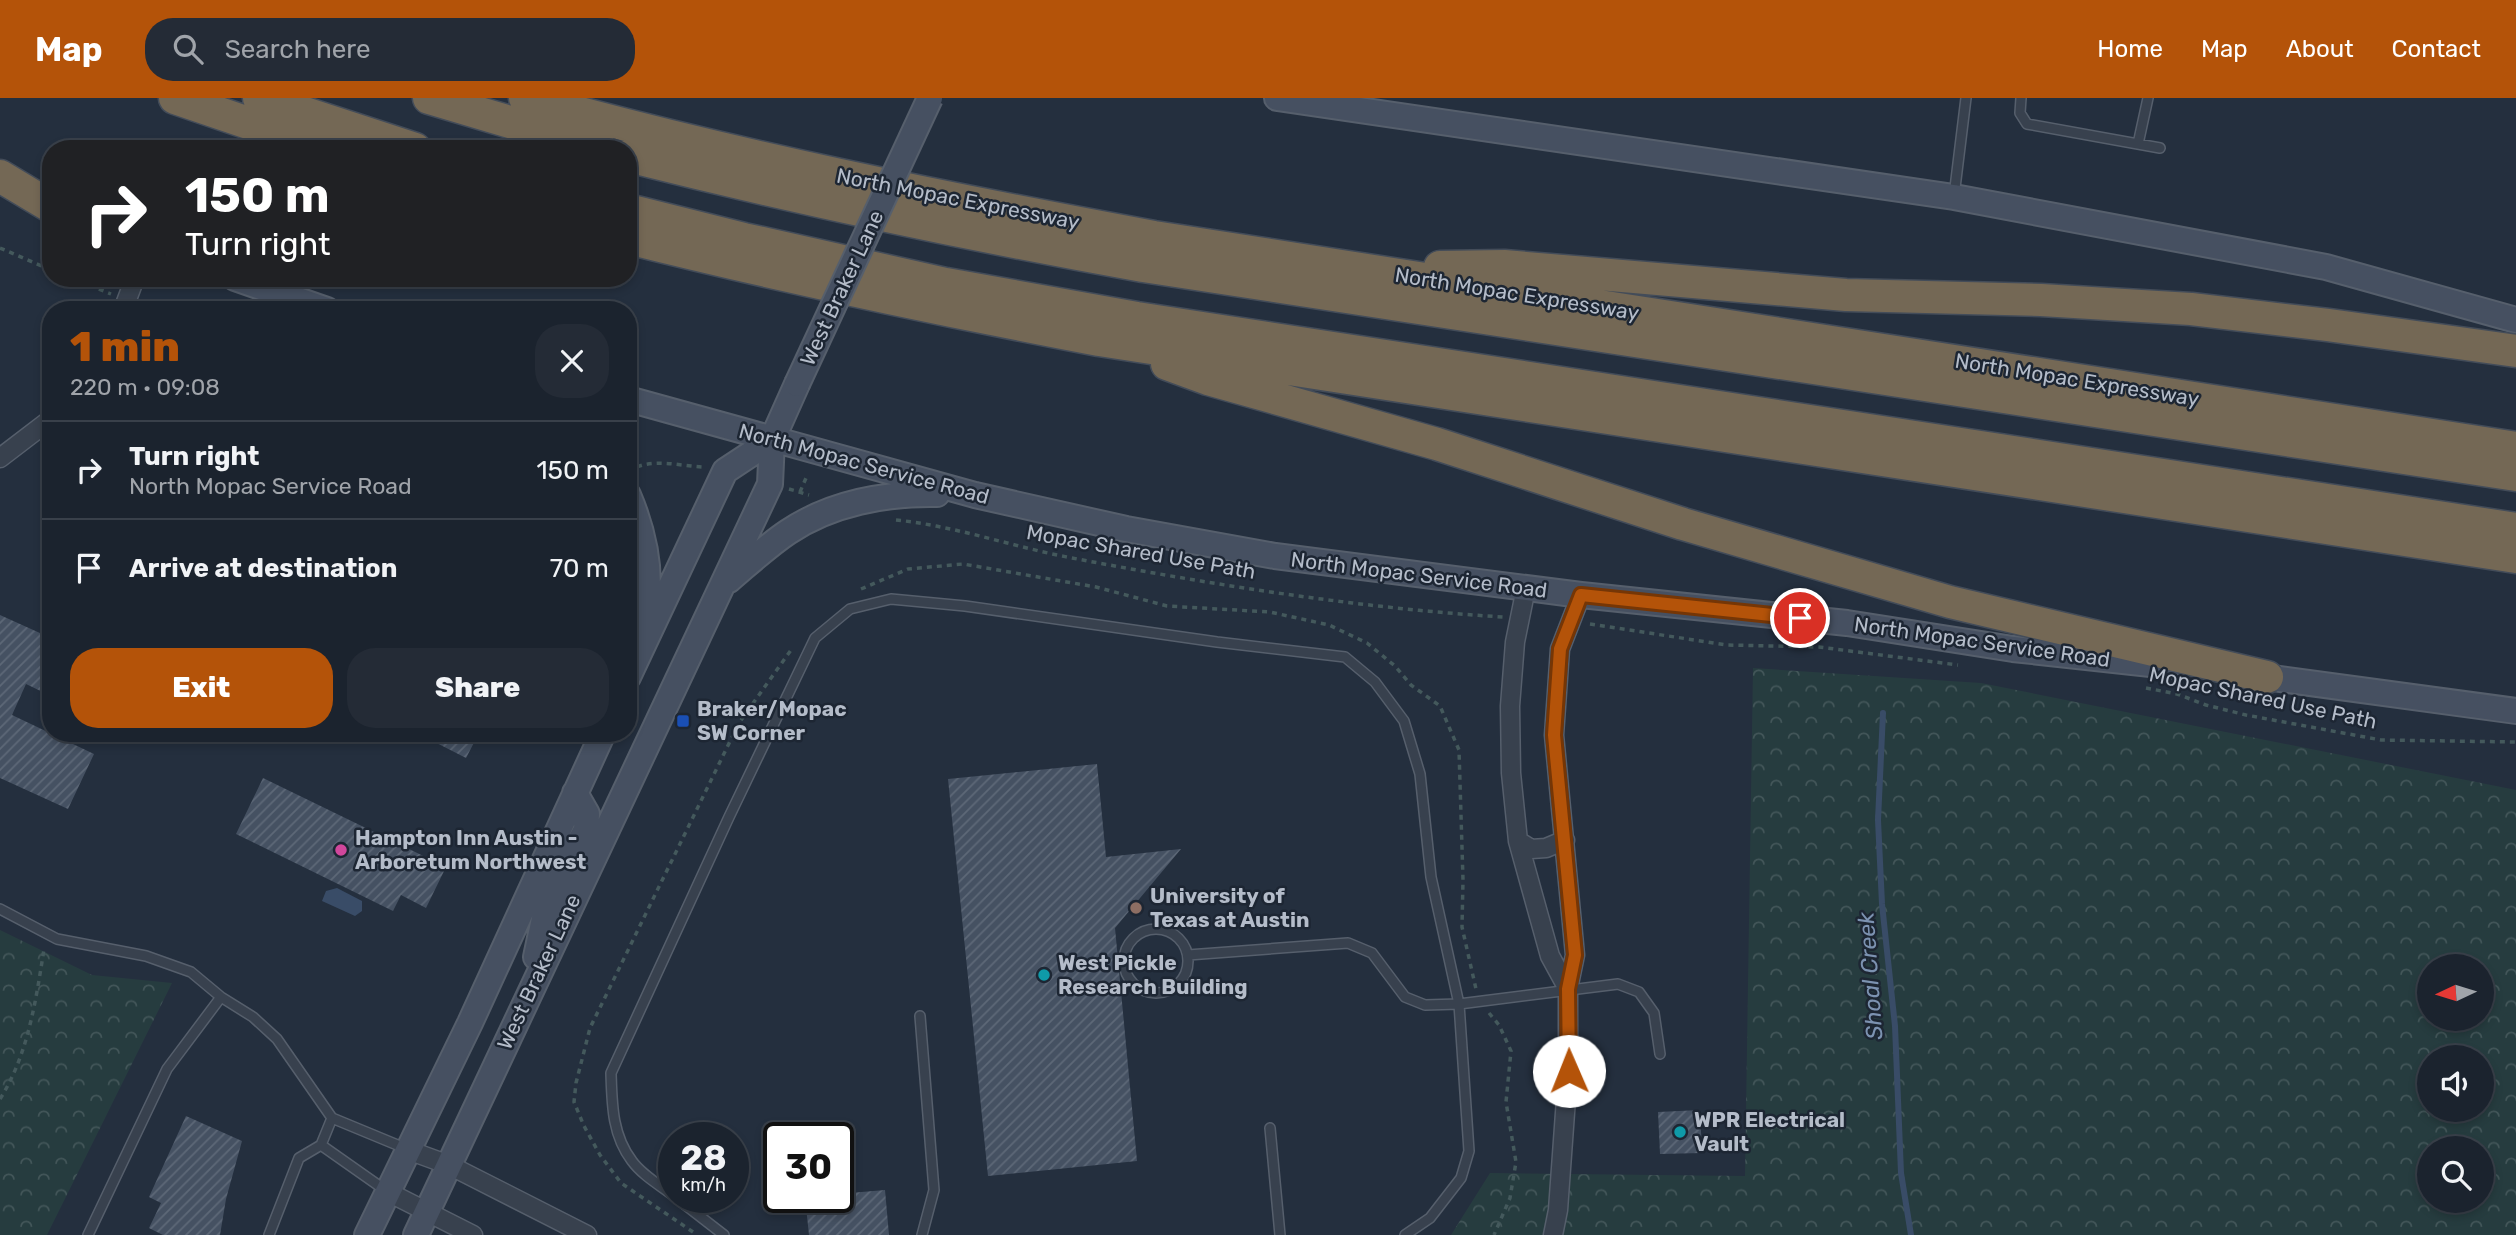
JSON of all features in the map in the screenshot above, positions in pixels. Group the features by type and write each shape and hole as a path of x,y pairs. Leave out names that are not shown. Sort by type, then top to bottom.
{"highway":[{"path":"175,98 299,140"},
{"path":"259,98 387,140"},
{"path":"429,98 571,140"},
{"name":"North Mopac Expressway","path":"525,98 765,159 945,198 1154,237 2516,448"},
{"path":"637,158 786,195 982,237 1143,267 2516,475"},
{"path":"0,176 42,201"},
{"path":"637,212 946,284 1137,318 2516,529"},
{"path":"637,240 745,268 915,305 1099,340 2516,557"},
{"path":"1354,269 1504,266 1846,295 2041,300 2191,309 2516,351"},
{"path":"1099,340 1208,379 1437,444 1683,524 1950,603 2267,677"}],"main road":[{"name":"West Braker Lane","path":"416,1235 770,484 772,440 930,98"},
{"path":"1277,98 1954,197 2326,267 2516,320"},
{"path":"0,186 42,203"},
{"path":"260,287 301,301"},
{"name":"North Mopac Service Road","path":"637,402 975,495 1126,530 1275,556 1581,595 1847,623 2013,649 2267,677 2516,711"},
{"path":"637,657 725,471 772,440"},
{"path":"723,585 787,533 819,514 842,506 909,494 975,495"},
{"path":"637,516 648,562 648,605 637,647"},
{"name":"West Braker Lane","path":"367,1235 599,742"},
{"path":"538,975 536,953 545,914 565,867 586,830 587,814 575,793"}],"street":[{"path":"0,458 42,426"},
{"path":"1526,587 1515,642 1510,706 1511,774 1518,841 1550,956 1568,989"},
{"path":"1553,1235 1559,1210 1569,1071 1568,989 1575,955 1554,735 1556,682 1560,649 1581,595"},
{"path":"1518,841 1531,849 1546,848 1564,840"},
{"path":"408,1150 449,1165 587,1235"},
{"path":"388,1192 473,1235"}],"lane":[{"path":"1954,197 1966,98"},
{"path":"2021,98 2021,113 2027,124 2160,148"},
{"path":"2138,144 2148,98"},
{"path":"658,1184 633,1163 617,1136 612,1109 611,1073 815,638 850,609 891,599 965,606 1345,657 1375,682 1405,721 1420,774 1431,877 1459,1004 1469,1151 1461,1178 1430,1218 1405,1235"},
{"path":"0,909 57,939 146,956 191,972 221,997 253,1017 277,1039 332,1118 408,1150"},
{"path":"1148,929 1165,929 1174,934 1186,948 1188,955 1188,968 1179,984 1165,992 1150,992 1137,987 1127,974 1125,951 1134,938 1148,929"},
{"path":"1188,955 1348,943 1372,953 1405,998 1425,1005 1459,1004 1618,984 1639,992 1654,1013 1660,1054"},
{"path":"88,1235 167,1069 221,997"},
{"path":"920,1016 934,1190 922,1235"},
{"path":"269,1235 299,1158 321,1145 332,1118"},
{"path":"1270,1128 1280,1235"},
{"path":"321,1145 388,1192"},
{"path":"695,1213 724,1235"}],"path":[{"path":"0,248 42,266"},
{"path":"94,287 109,293"},
{"path":"637,466 653,462 708,467"},
{"path":"800,492 806,478"},
{"name":"Mopac Shared Use Path","path":"888,519 938,527 1071,558 1286,594 1406,610 1506,617"},
{"path":"857,591 908,569 963,564 1096,587 1167,606 1270,612 1329,625"},
{"path":"1588,624 1727,645 1819,647 1968,667"},
{"path":"698,1235 621,1184 600,1155 584,1126 574,1102 576,1083 590,1028 738,723 797,641"},
{"name":"Mopac Shared Use Path","path":"2135,687 2177,694 2246,715 2381,740 2516,742"},
{"path":"0,1099 17,1067 30,1027 45,947"},
{"path":"1479,1000 1499,1025 1511,1051 1506,1102 1516,1162 1510,1198 1494,1235"}],"green space":[{"path":"1753,668 1981,683 2516,790 2516,1235 1451,1235 1490,1173 1745,1176"},
{"path":"0,930 92,975 172,983 47,1235 0,1235"}],"water":[{"path":"337,888 362,901 362,911 355,916 322,901 326,891"}],"building":[{"path":"0,615 42,634 42,692 26,684 12,715 42,729 42,742 69,742 94,754 68,809 0,778"},
{"path":"435,742 474,742 466,758"},
{"name":"West Pickle Research Building","path":"1097,764 1106,857 1181,849 1115,928 1137,1161 988,1176 948,779"},
{"name":"Hampton Inn Austin - Arboretum Northwest","path":"263,778 446,867 426,908 401,895 393,911 236,834"},
{"name":"WPR Electrical Vault","path":"1700,1110 1702,1153 1660,1154 1658,1112"},
{"path":"186,1116 242,1141 226,1199 220,1235 163,1235 149,1228 161,1203 149,1197"},
{"path":"885,1190 889,1235 809,1235 807,1213 854,1213 854,1193"}],"waterway":[{"name":"Shoal Creek","path":"1883,713 1878,820 1882,904 1895,1026 1901,1173 1911,1235"}],"place":[{"name":"Braker/Mopac SW Corner","path":"683,721"},
{"name":"Hampton Inn Austin - Arboretum Northwest","path":"341,850"},
{"name":"University of Texas at Austin","path":"1136,908"},
{"name":"West Pickle Research Building","path":"1044,975"},
{"name":"WPR Electrical Vault","path":"1680,1132"}],"route":[{"path":"1569,1071 1568,989 1575,955 1554,735 1560,649 1581,595 1800,618"}]}
